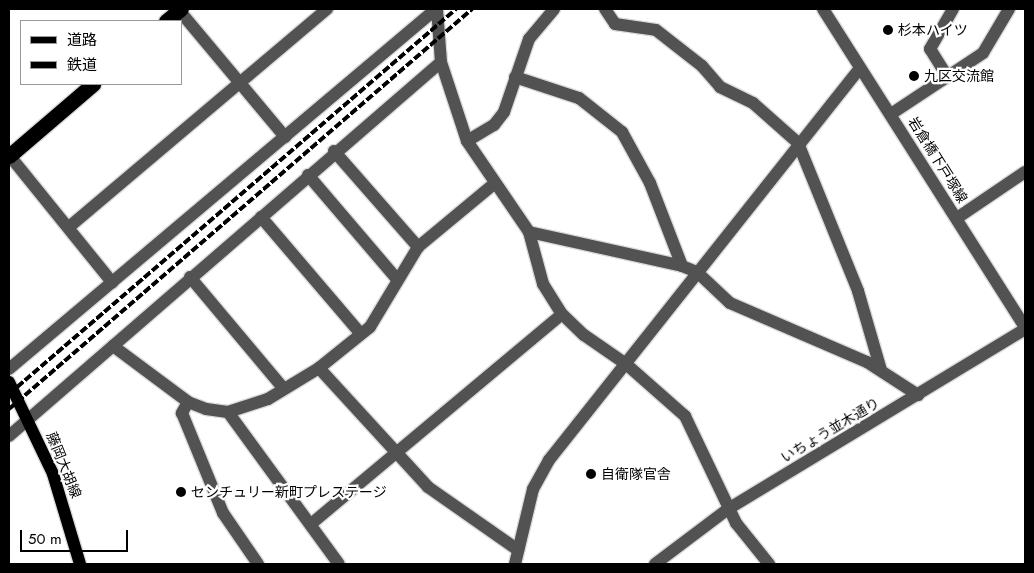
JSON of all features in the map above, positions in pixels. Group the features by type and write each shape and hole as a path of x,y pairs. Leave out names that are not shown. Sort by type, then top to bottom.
{"highway":[{"path":"167,20 179,9"},
{"path":"9,155 92,85"}],"main road":[{"name":"藤岡大胡線","path":"9,382 29,419 64,504 80,564"}],"street":[{"path":"179,9 285,138"},
{"path":"69,227 327,9"},
{"path":"436,9 441,62 467,141 529,232 543,284 562,314 626,364 685,416 728,509 769,564"},
{"path":"9,368 285,138 436,9"},
{"path":"467,141 494,125 504,112 529,39 554,9"},
{"path":"606,9 615,24 656,30 702,66 720,87 753,104 798,143 858,291 881,370"},
{"name":"岩倉橋下戸塚線","path":"823,9 1025,328"},
{"path":"947,76 930,49 953,9"},
{"path":"891,114 983,53 1009,9"},
{"path":"9,436 334,151 441,62"},
{"path":"516,564 533,489 549,460 798,143 860,68"},
{"path":"515,77 579,98 622,132 650,184 682,266"},
{"path":"334,151 418,247"},
{"path":"9,155 112,282"},
{"path":"957,218 1025,172"},
{"path":"308,174 396,278"},
{"path":"112,346 188,402 228,412 268,399 283,388 319,368 360,333 386,305 396,278 418,247 495,183"},
{"path":"261,216 360,333"},
{"path":"529,232 682,266 697,272 730,303 881,370 918,395"},
{"path":"190,277 283,388"},
{"path":"311,524 562,314"},
{"name":"いちょう並木通り","path":"656,564 728,509 918,395 1025,328"},
{"path":"319,368 428,487 518,550"},
{"path":"188,402 182,413 223,513 258,564"},
{"path":"228,412 339,564"}],"railway":[{"path":"9,394 456,9"},
{"path":"9,409 472,9"}],"place":[{"name":"杉本ハイツ","path":"888,30"},
{"name":"九区交流館","path":"914,76"},
{"name":"自衛隊官舎","path":"591,474"},
{"name":"センチュリー新町プレステージ","path":"181,492"}]}
